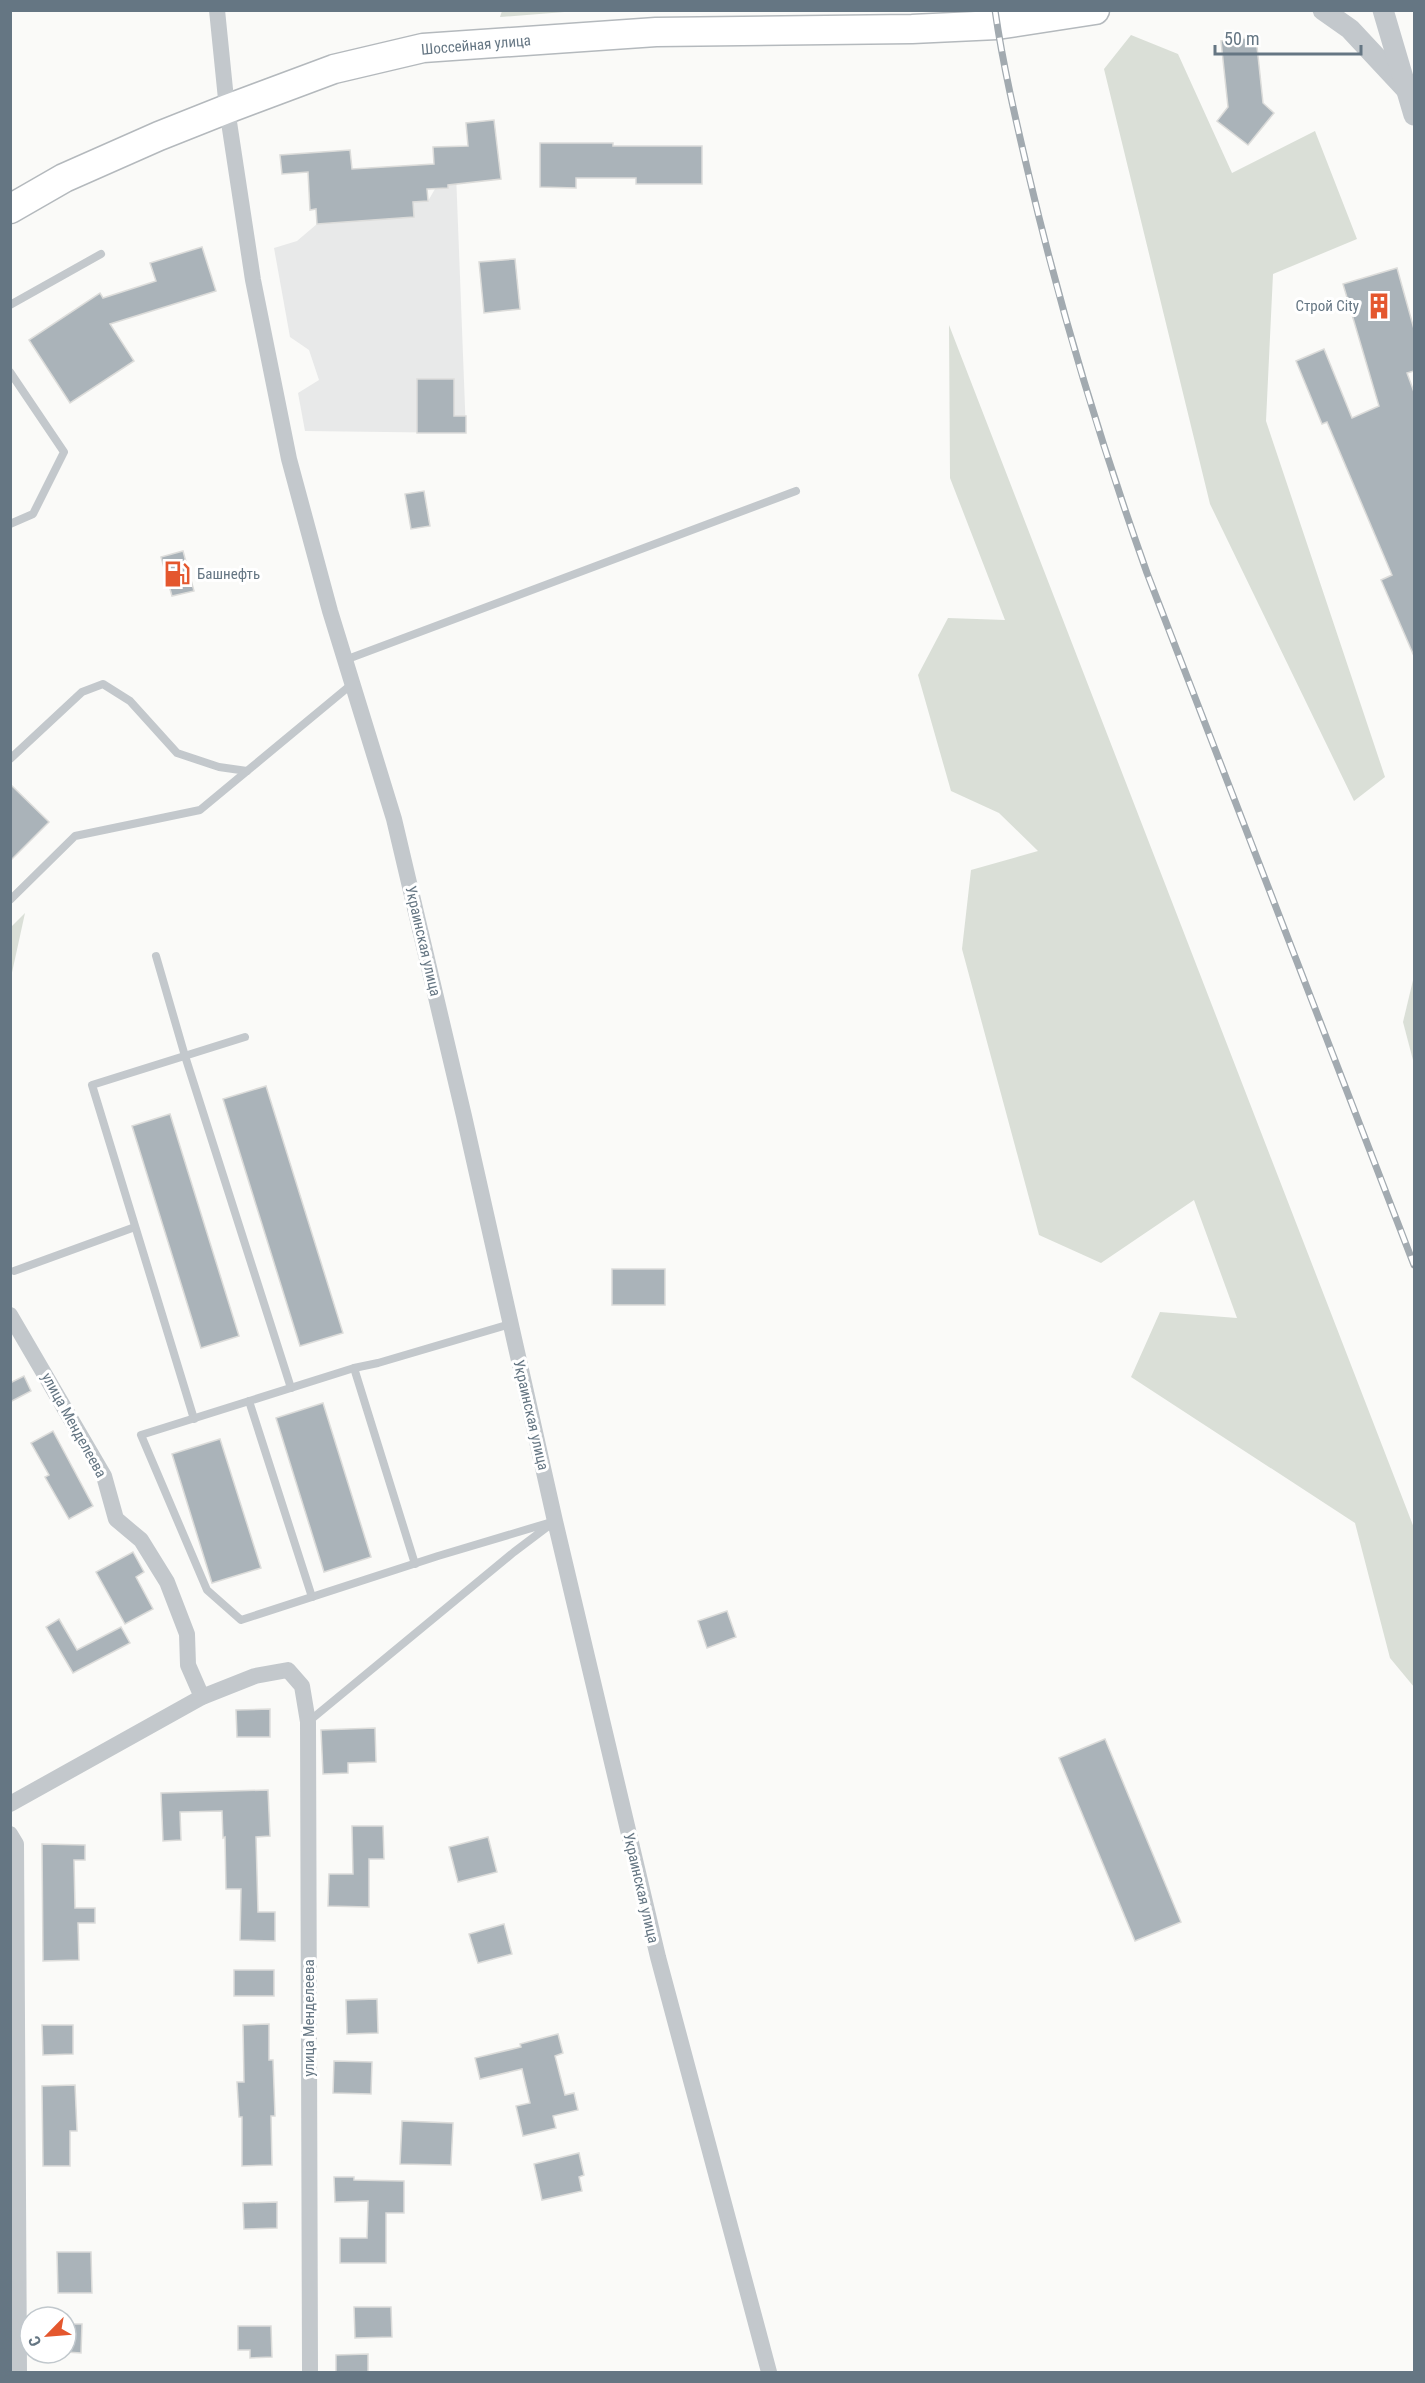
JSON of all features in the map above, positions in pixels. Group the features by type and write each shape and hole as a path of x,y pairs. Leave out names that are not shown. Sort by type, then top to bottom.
{"highway":[{"name":"Шоссейная улица","path":"10,209 64,178 227,109 333,69 423,48 656,32 912,29 997,25 1095,10"}],"street":[{"name":"Украинская улица","path":"217,10 227,109 253,280 289,459 345,660 394,819 464,1116 555,1521 658,1957 769,2373"},
{"path":"1323,10 1350,29 1405,88"},
{"path":"1383,10 1414,115"},
{"name":"улица Менделеева","path":"10,1315 104,1476 116,1519 141,1540 167,1582 187,1634 188,1665 202,1697 255,1676 288,1670 302,1686 308,1722 310,2373"},
{"path":"10,1804 202,1697"},
{"path":"10,1834 16,1844 19,2373"}],"lane":[{"path":"10,305 101,254"},
{"path":"10,372 64,452 33,514 10,524"},
{"path":"345,660 796,491"},
{"path":"10,759 82,692 103,684 130,701 177,753 219,767 247,771"},
{"path":"10,900 75,836 200,810 352,684"},
{"path":"156,956 185,1056 291,1388"},
{"path":"194,1419 92,1085 245,1037"},
{"path":"14,1271 135,1227"},
{"path":"510,1324 354,1368 141,1435 207,1590 241,1620 555,1521"},
{"path":"354,1368 416,1564"},
{"path":"249,1401 312,1597"},
{"path":"308,1722 514,1552 555,1521"}],"shaded area":[{"path":"502,10 577,11 500,17"},
{"path":"1131,35 1178,54 1232,173 1315,131 1357,239 1273,274 1266,421 1385,777 1354,801 1210,504 1104,69"},
{"path":"433,147 455,147 466,433 305,431 298,393 319,380 309,350 290,337 274,248 297,241 317,224 413,217 413,202 428,201 435,189"},
{"path":"949,325 1414,1528 1414,1687 1390,1658 1355,1523 1131,1377 1160,1312 1237,1318 1194,1200 1101,1263 1039,1235 962,949 971,870 1038,851 999,813 951,791 918,675 948,618 1005,620 950,478"},
{"path":"25,913 11,977 11,927"},
{"path":"1414,976 1414,1064 1403,1022"}],"building":[{"path":"1256,37 1263,103 1274,113 1248,145 1217,121 1228,107 1221,41"},
{"path":"494,120 501,179 448,185 448,188 427,189 428,201 413,202 414,217 317,224 316,209 310,210 308,172 282,174 280,155 350,150 352,169 434,164 433,147 468,146 466,123"},
{"path":"540,143 702,146 702,184 636,184 636,178 576,178 576,188 540,187"},
{"path":"202,247 216,291 110,324 134,361 70,403 29,340 100,293 103,298 156,281 150,263"},
{"path":"515,259 520,309 484,313 479,262"},
{"path":"1397,268 1414,329 1414,371 1407,373 1414,392 1414,656 1381,580 1392,575 1327,422 1322,424 1296,361 1324,349 1352,418 1379,406 1343,284"},
{"path":"417,379 454,379 454,416 466,416 466,433 417,433"},
{"path":"424,491 430,526 411,529 405,494"},
{"name":"Башнефть","path":"183,551 194,591 172,596 161,557"},
{"path":"10,784 49,822 10,861"},
{"path":"266,1086 343,1333 300,1346 223,1099"},
{"path":"170,1114 239,1336 201,1348 132,1126"},
{"path":"612,1269 665,1269 665,1305 612,1305"},
{"path":"24,1376 31,1391 10,1402 10,1383"},
{"path":"323,1403 371,1557 324,1572 276,1418"},
{"path":"53,1431 93,1506 69,1519 45,1477 49,1475 31,1443"},
{"path":"220,1439 261,1568 212,1583 172,1454"},
{"path":"133,1552 144,1572 136,1577 153,1609 125,1624 96,1572"},
{"path":"727,1611 736,1637 707,1648 698,1621"},
{"path":"59,1619 77,1650 121,1627 130,1643 73,1673 46,1627"},
{"path":"270,1709 270,1737 237,1737 236,1710"},
{"path":"375,1728 376,1762 348,1763 348,1773 323,1774 321,1730"},
{"path":"1105,1739 1181,1922 1135,1941 1059,1758"},
{"path":"268,1790 270,1836 256,1837 258,1912 275,1912 275,1941 240,1940 241,1889 226,1889 222,1811 180,1812 181,1840 163,1841 161,1793"},
{"path":"352,1826 383,1826 384,1859 369,1859 369,1907 328,1906 329,1874 353,1874"},
{"path":"488,1837 497,1872 458,1882 449,1847"},
{"path":"42,1844 85,1845 85,1860 74,1860 75,1908 95,1908 95,1923 78,1923 79,1960 43,1961"},
{"path":"504,1924 512,1954 478,1963 469,1934"},
{"path":"234,1970 274,1970 274,1996 234,1996"},
{"path":"377,1999 378,2033 347,2034 346,2000"},
{"path":"269,2024 269,2060 273,2060 275,2116 271,2116 272,2165 242,2166 242,2117 239,2117 237,2082 244,2082 243,2025"},
{"path":"42,2025 73,2025 73,2054 43,2055"},
{"path":"558,2034 563,2053 555,2056 565,2095 574,2093 578,2110 553,2116 556,2128 523,2136 516,2106 530,2103 522,2069 480,2079 475,2058 521,2047 520,2044"},
{"path":"334,2061 372,2062 371,2094 333,2093"},
{"path":"75,2085 77,2131 70,2131 70,2166 43,2166 42,2086"},
{"path":"402,2121 453,2123 451,2165 400,2164"},
{"path":"579,2153 584,2175 579,2177 582,2191 542,2200 534,2164"},
{"path":"334,2177 354,2177 354,2180 404,2181 404,2213 386,2213 386,2263 340,2263 340,2238 367,2238 368,2201 335,2202"},
{"path":"277,2202 277,2228 244,2229 243,2203"},
{"path":"57,2252 91,2252 92,2293 58,2293"},
{"path":"354,2307 391,2307 392,2337 355,2338"},
{"path":"78,2324 82,2324 81,2353 78,2353"},
{"path":"238,2326 271,2326 272,2357 250,2358 250,2350 238,2350"},
{"path":"368,2354 368,2373 336,2373 336,2355"}],"railway":[{"path":"995,10 1010,93 1041,227 1082,376 1113,474 1147,573 1414,1265"}],"place":[{"name":"Строй City","path":"1379,306"},
{"name":"Башнефть","path":"177,574"}]}
